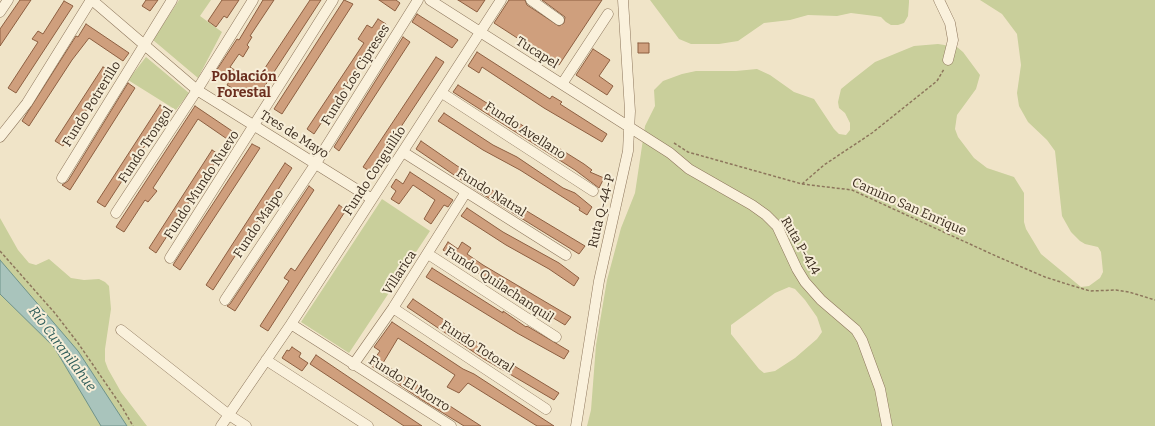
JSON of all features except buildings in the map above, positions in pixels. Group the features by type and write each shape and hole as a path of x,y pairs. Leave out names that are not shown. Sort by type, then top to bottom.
{"street":[{"path":"0,12 8,0"},
{"path":"0,137 27,103 92,0"},
{"name":"Tres de Mayo","path":"92,0 197,90 372,199"},
{"name":"Fundo Potrerillo","path":"62,178 172,0"},
{"name":"Fundo Trongol","path":"116,213 197,90 253,0"},
{"name":"Fundo Mundo Nuevo","path":"170,258 334,0"},
{"name":"Fundo Los Cipreses","path":"316,164 418,0"},
{"name":"Tucapel","path":"430,0 630,128"},
{"name":"Fundo Conguillío","path":"221,426 291,324 501,0"},
{"path":"531,0 559,20"},
{"name":"Ruta Q-44-P","path":"576,426 599,281 625,169 630,128 623,0"},
{"path":"939,0 950,23 953,40 948,60"},
{"path":"562,84 608,14"},
{"name":"Fundo Avellano","path":"442,93 594,191"},
{"name":"Ruta P-414","path":"630,128 670,153 689,169 752,205 766,215 777,226 804,282 821,300 856,330 862,340 880,389 887,426"},
{"name":"Fundo Natral","path":"403,152 566,256"},
{"name":"Fundo Maipo","path":"225,300 316,164"},
{"name":"Villarica","path":"353,365 393,308 466,192"},
{"name":"Fundo Quilachanquil","path":"428,254 556,337"},
{"name":"Fundo Totoral","path":"393,308 546,408"},
{"path":"291,324 353,365"},
{"path":"121,330 229,415 246,426"},
{"path":"266,360 368,426"},
{"name":"Fundo El Morro","path":"353,365 451,426"}],"path":[{"path":"802,184 824,165 872,133 938,81 948,60"},
{"name":"Camino San Enrique","path":"670,142 688,152 802,184 852,190 1045,277 1070,286 1090,291 1116,290 1155,300"},
{"path":"0,250 54,312 78,343 122,407 133,426"}],"green space":[{"path":"179,0 211,0 200,16 222,32 198,78 153,40"},
{"path":"650,0 909,0 909,2 908,16 904,23 898,25 891,25 881,17 851,13 837,16 808,15 790,20 764,23 738,41 719,44 691,44 679,39"},
{"path":"980,0 1155,0 1155,426 587,426 591,410 596,345 607,280 621,228 635,193 645,126 655,106 654,90 663,81 682,74 696,71 736,71 757,69 770,75 794,92 814,99 834,129 839,134 846,135 850,130 850,123 845,113 839,108 838,102 841,89 852,80 875,62 914,46 938,44 957,47 963,52 980,75 976,89 957,115 955,129 958,137 974,158 987,168 1014,177 1024,193 1024,222 1026,229 1041,254 1081,287 1089,286 1100,278 1103,272 1101,252 1098,247 1085,244 1080,241 1071,232 1062,216 1055,151 1047,140 1028,122 1019,106 1017,93 1021,65 1017,34 1002,14","holes":["789,287 795,289 817,317 822,332 817,339 795,358 775,371 764,373 759,369 731,334 731,325 775,293"]},
{"path":"146,57 189,93 176,110 128,80"},
{"path":"382,199 430,231 349,353 301,322"},
{"path":"0,218 18,250 29,263 36,265 49,259 71,278 84,280 99,279 109,286 111,309 105,349 105,361 121,392 147,426 0,426"}],"water":[{"name":"Río Curanilahue","path":"0,260 78,351 127,426 101,426 54,347 0,294"}],"district":[{"name":"Población Forestal","path":"244,86"}]}
